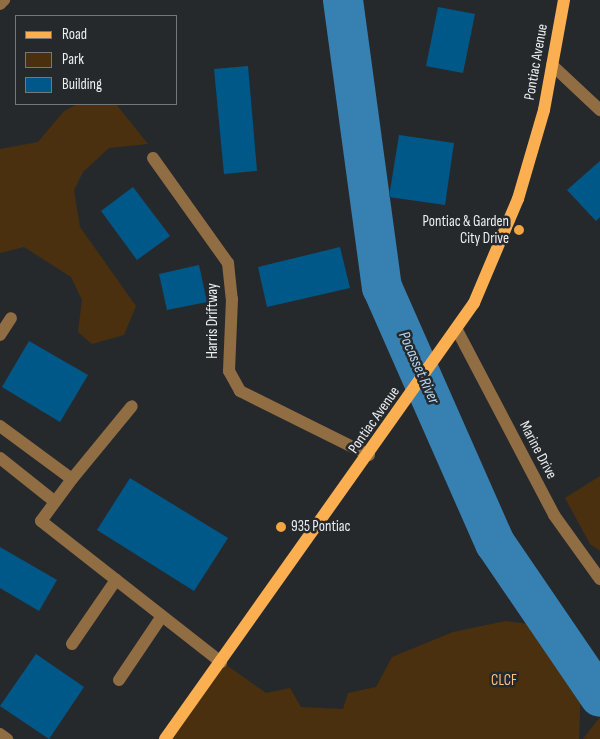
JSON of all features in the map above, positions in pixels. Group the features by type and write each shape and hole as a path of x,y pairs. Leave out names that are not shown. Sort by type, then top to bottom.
{"main road":[{"name":"Pontiac Avenue","path":"165,739 369,455 456,330 493,263 518,199 552,64 564,0"}],"street":[{"path":"0,4 4,0"},
{"path":"552,64 600,110"},
{"name":"Harris Driftway","path":"153,158 228,263 232,299 229,371 240,391 369,455"},
{"path":"0,335 11,318"},
{"name":"Marine Drive","path":"456,330 554,515 600,580"},
{"path":"132,406 54,501 41,521 220,662"},
{"path":"0,426 72,479"},
{"path":"0,458 54,501"},
{"path":"72,644 116,580"},
{"path":"119,680 162,616"},
{"path":"0,734 7,739"}],"green space":[{"path":"76,105 117,105 148,144 109,148 83,172 74,190 80,227 136,306 124,335 92,344 78,332 82,300 71,277 24,247 0,253 0,149 38,142 64,111"},
{"path":"600,476 600,551 590,544 565,498"},
{"name":"CLCF","path":"506,621 528,624 563,639 581,682 579,739 165,739 225,664 266,693 290,688 301,707 343,709 348,693 376,687 392,657 453,632"},
{"path":"600,717 600,739 583,739"}],"building":[{"path":"438,7 475,14 463,73 426,66"},
{"path":"248,66 257,171 224,174 214,69"},
{"path":"399,135 454,143 445,205 389,197"},
{"path":"600,161 600,217 596,221 567,190"},
{"path":"133,187 170,236 137,260 101,211"},
{"path":"340,247 350,288 267,307 258,267"},
{"path":"199,265 207,302 167,310 159,274"},
{"path":"29,341 88,375 60,422 2,387"},
{"path":"130,478 228,538 194,591 97,530"},
{"path":"0,547 57,580 39,611 0,588"},
{"path":"36,654 84,687 49,739 0,706"}],"waterway":[{"name":"Pocasset River","path":"343,0 382,287 495,543 600,697"}],"place":[{"name":"Pontiac & Garden City Drive","path":"519,230"},
{"name":"935 Pontiac","path":"281,527"}]}
